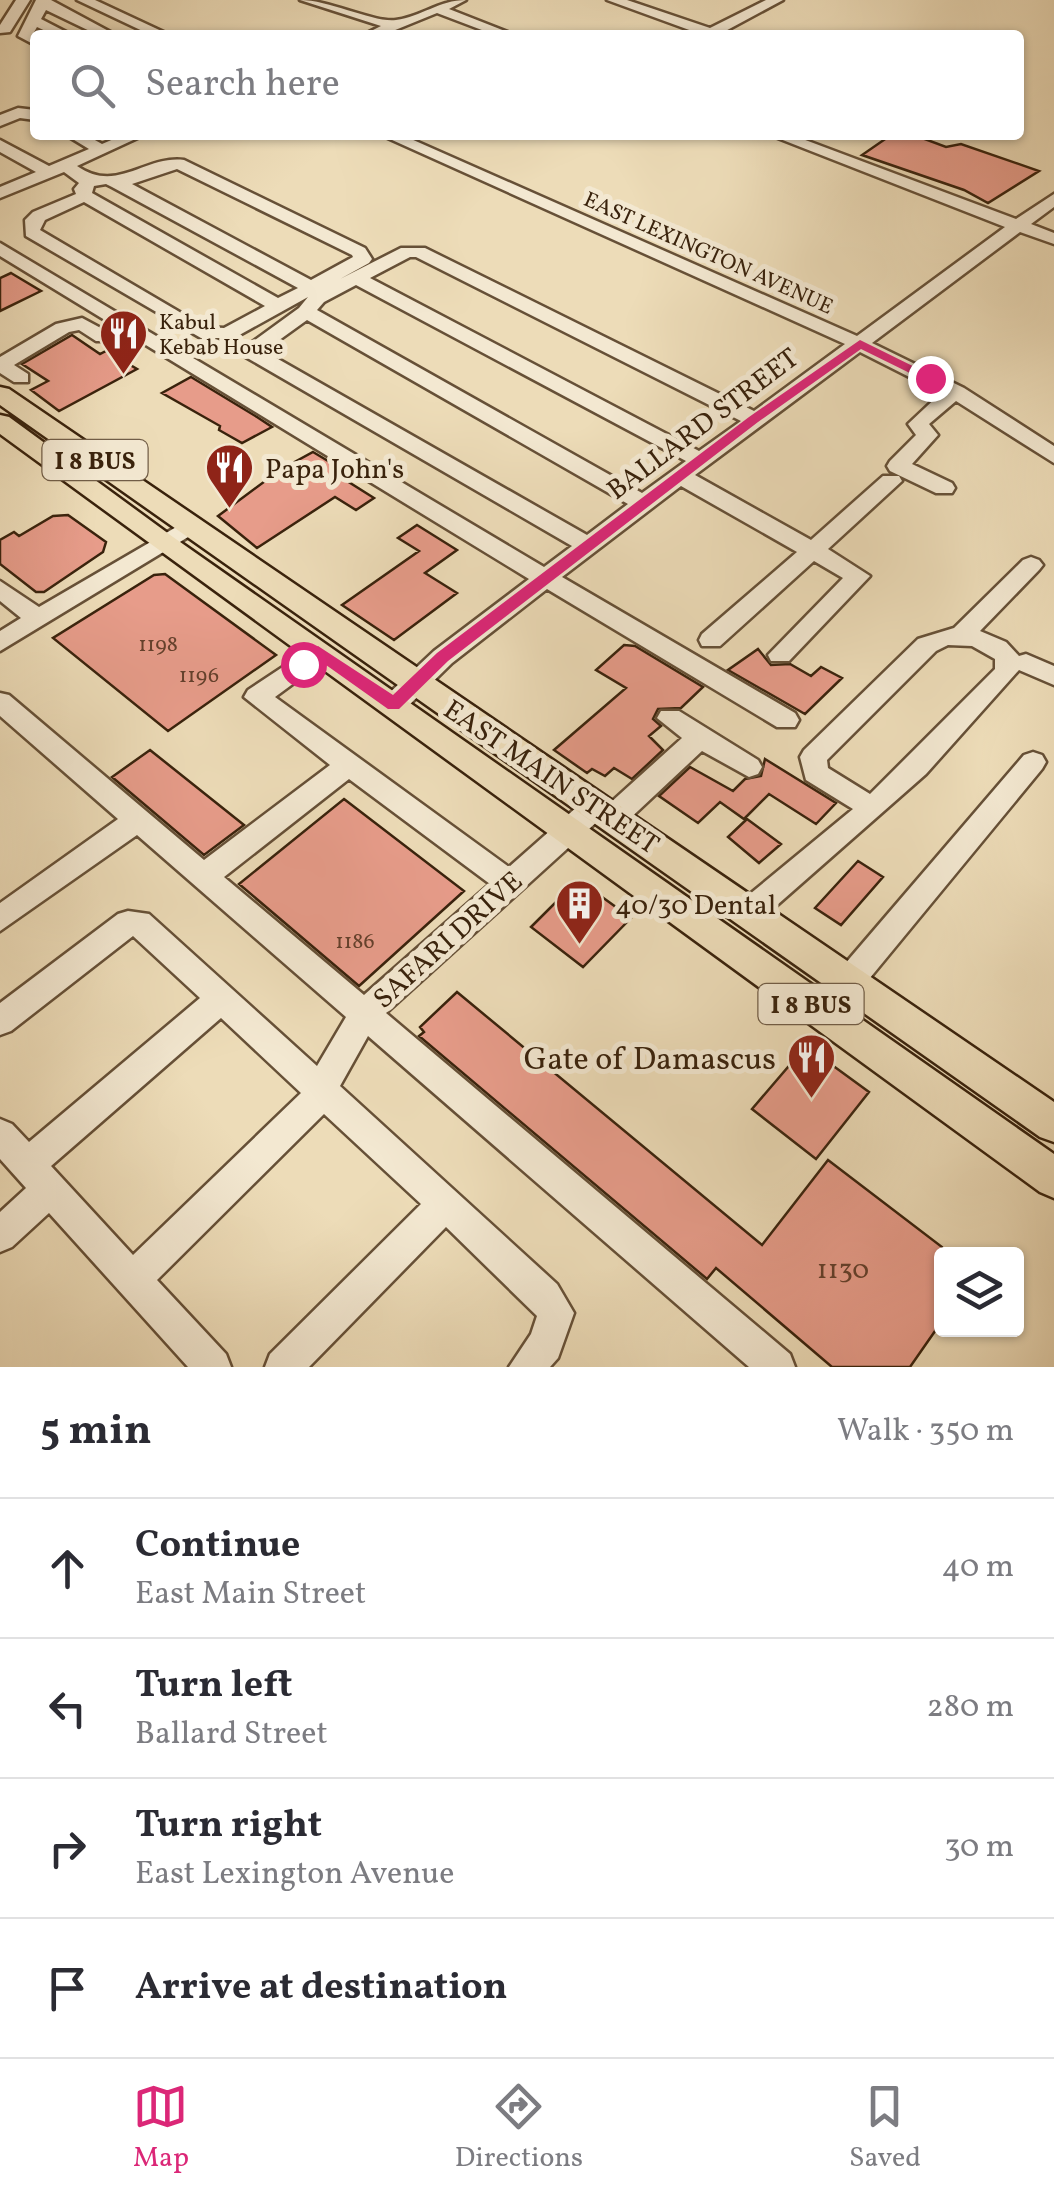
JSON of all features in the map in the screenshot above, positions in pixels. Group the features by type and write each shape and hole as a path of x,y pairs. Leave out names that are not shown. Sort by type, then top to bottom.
{"main road":[{"name":"EAST MAIN STREET","path":"10,386 405,693 568,831 1054,1178"},
{"name":"EAST MAIN STREET","path":"0,422 318,652 405,693 605,811 1054,1124"}],"street":[{"path":"0,29 22,0"},
{"path":"84,0 152,30"},
{"path":"307,0 394,25"},
{"path":"382,30 459,0"},
{"path":"614,0 702,30"},
{"path":"717,30 776,0"},
{"path":"30,38 25,36 42,1 99,30"},
{"path":"438,9 495,30"},
{"path":"32,20 53,30"},
{"path":"0,121 18,113 30,114"},
{"path":"83,140 102,150"},
{"path":"0,193 119,140"},
{"name":"EAST LEXINGTON AVENUE","path":"399,140 860,344 956,392 1054,456"},
{"path":"791,140 1054,239"},
{"path":"0,146 57,168 279,306"},
{"path":"118,183 178,163 359,252 360,263 228,334 201,332 32,232 31,224 38,216 108,179 312,288"},
{"name":"BALLARD STREET","path":"405,693 643,503 1054,199"},
{"path":"0,248 786,720"},
{"path":"589,546 251,352 306,312 317,298 407,252 419,252 753,420"},
{"path":"356,278 700,460"},
{"path":"306,312 643,503"},
{"path":"0,346 46,323 74,316 94,320 109,334 82,324 63,328 0,365 10,386"},
{"path":"944,488 898,466 928,435 918,424 937,404 956,392"},
{"path":"680,476 858,576 780,655"},
{"path":"711,640 891,481"},
{"path":"0,642 190,526"},
{"path":"962,634 1031,565"},
{"path":"0,589 38,619"},
{"path":"750,912 872,808 970,714 1010,664 998,648 962,634 942,637 927,645 813,758 811,768 815,773 872,808"},
{"path":"318,652 257,697 509,884"},
{"path":"0,702 777,1367"},
{"path":"670,718 749,767"},
{"name":"SAFARI DRIVE","path":"132,1280 308,1112 364,1014 568,831 605,811 700,737"},
{"path":"849,982 1033,762"},
{"path":"204,876 349,765"},
{"path":"0,919 138,820"},
{"path":"0,1020 128,923 139,923 545,1296 556,1313 545,1345 527,1367"},
{"path":"0,1234 38,1178 222,998"},
{"path":"0,1136 213,1367"},
{"path":"283,1367 444,1205"}],"building":[{"path":"884,140 927,140 946,147 961,144 1039,171 988,203 964,190 862,155"},
{"path":"11,273 41,291 0,311 0,278"},
{"path":"72,335 100,354 106,351 137,369 59,411 31,390 48,381 22,364"},
{"path":"191,377 272,427 242,443 162,393"},
{"path":"313,452 343,470 336,474 374,498 356,510 335,497 257,548 218,516 280,470"},
{"path":"68,515 106,542 103,552 44,592 36,592 0,564 0,540 14,532 19,536 53,516"},
{"path":"417,525 457,550 425,573 457,593 394,640 342,605 419,551 398,538"},
{"path":"165,574 276,655 168,731 53,638 154,575"},
{"path":"624,645 635,646 703,687 681,708 658,709 653,719 661,726 649,736 663,750 632,779 614,768 605,776 592,769 587,773 554,750 626,688 596,670"},
{"path":"758,649 771,665 790,664 811,676 821,667 842,678 805,714 728,670"},
{"path":"150,750 244,825 204,855 112,777"},
{"path":"765,759 836,803 816,824 769,794 744,819 720,802 698,823 659,796 690,767 733,791 745,779 761,776"},
{"path":"344,799 464,891 359,986 239,884"},
{"path":"747,819 781,844 759,863 728,837"},
{"path":"858,861 883,877 841,925 815,908"},
{"name":"40/30 Dental","path":"591,889 631,918 583,967 531,927 568,890"},
{"path":"457,992 762,1245 828,1160 942,1247 934,1247 934,1332 910,1367 832,1367 716,1268 707,1279 419,1036 424,1032 420,1027"},
{"name":"Gate of Damascus","path":"806,1046 869,1092 816,1159 752,1109"}],"place":[{"name":"Kabul Kebab House","path":"124,376"},
{"name":"Papa John's","path":"230,510"},
{"name":"40/30 Dental","path":"580,946"},
{"name":"Gate of Damascus","path":"811,1100"}],"route":[{"path":"303,664 318,652 394,704 443,657 753,420 860,344 930,378"}]}
